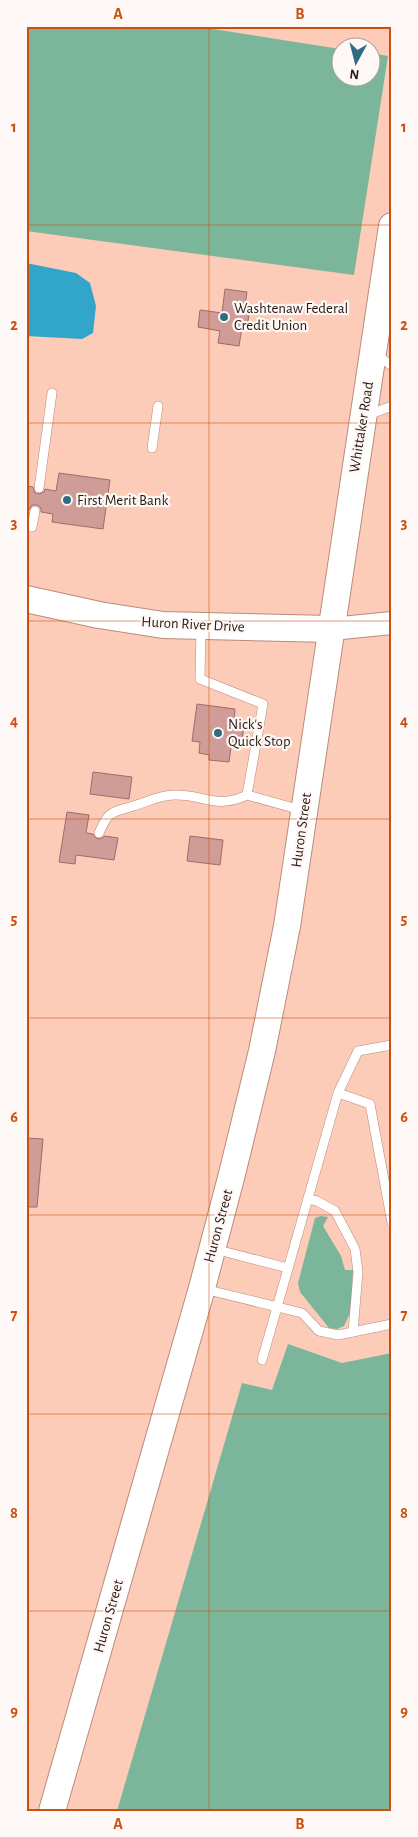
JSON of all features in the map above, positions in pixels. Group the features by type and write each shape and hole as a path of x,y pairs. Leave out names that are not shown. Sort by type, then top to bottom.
{"main road":[{"name":"Whittaker Road","path":"331,629 363,417 382,358 392,226"},
{"name":"Huron River Drive","path":"26,599 90,614 154,624 331,629"},
{"name":"Huron Street","path":"52,1811 202,1288 262,1051 287,926 331,629"}],"street":[{"path":"331,629 392,623"}],"lane":[{"path":"39,488 52,392"},
{"path":"152,448 158,406"},
{"path":"363,417 392,406"},
{"path":"26,527 32,527 35,511"},
{"path":"201,626 200,678 263,704 247,795"},
{"path":"100,833 104,821 114,811 132,807 157,797 174,794 222,802 235,800 247,795 304,810"},
{"path":"262,1360 338,1093 358,1051 392,1045"},
{"path":"338,1093 370,1104 392,1223"},
{"path":"308,1200 317,1201 335,1211 355,1249 358,1272 353,1332"},
{"path":"212,1249 288,1268"},
{"path":"202,1288 302,1313 319,1331 338,1336 392,1324"}],"green space":[{"path":"26,26 194,26 330,47 330,88 380,88 380,55 388,56 354,275 26,231"},
{"path":"321,1216 328,1217 323,1226 341,1256 345,1270 353,1270 351,1311 344,1326 337,1329 329,1328 300,1292 298,1283 315,1218"},
{"path":"288,1344 342,1363 392,1353 392,1811 117,1811 242,1383 272,1390"}],"water":[{"path":"26,263 76,273 90,283 96,306 93,333 82,339 26,336"}],"building":[{"name":"Washtenaw Federal Credit Union","path":"225,289 247,292 245,306 250,307 248,321 243,321 239,346 218,343 220,331 198,327 200,310 222,313"},
{"name":"First Merit Bank","path":"59,473 110,480 103,529 52,522 53,514 41,512 41,508 37,505 32,505 29,510 26,510 26,486 33,487 35,493 39,494 44,492 45,489 56,491"},
{"name":"Nick's Quick Stop","path":"197,704 235,709 234,724 244,726 241,748 231,747 229,762 209,760 209,755 199,753 200,742 192,741"},
{"path":"93,772 132,777 129,799 90,794"},
{"path":"67,812 89,815 86,833 93,834 96,838 100,839 105,836 118,838 114,860 76,855 75,864 59,862"},
{"path":"190,836 223,840 220,865 187,861"},
{"path":"26,1138 43,1139 37,1207 26,1207"}],"place":[{"name":"Washtenaw Federal Credit Union","path":"224,317"},
{"name":"First Merit Bank","path":"67,500"},
{"name":"Nick's Quick Stop","path":"218,733"}]}
